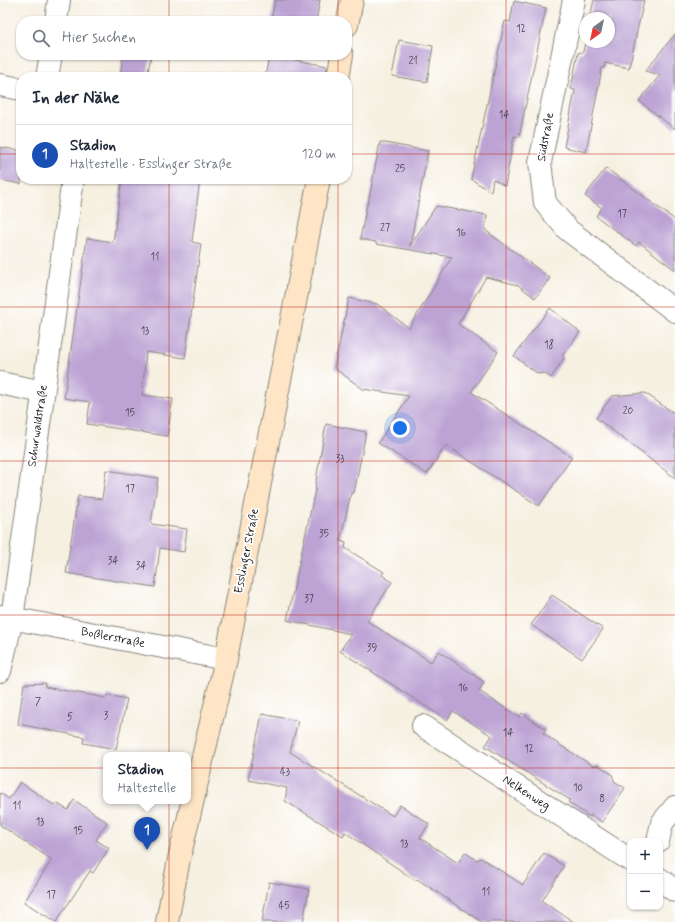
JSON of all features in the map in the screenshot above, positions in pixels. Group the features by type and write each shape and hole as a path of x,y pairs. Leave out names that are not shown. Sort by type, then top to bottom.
{"main road":[{"path":"349,16 352,0"},
{"path":"339,72 341,60"},
{"name":"Esslinger Straße","path":"167,922 179,859 226,659 318,184"}],"street":[{"path":"57,16 59,0"},
{"name":"Südstraße","path":"574,0 540,162 545,204 568,230 675,311"},
{"path":"48,72 50,60"},
{"path":"0,85 16,88"},
{"name":"Schurwaldstraße","path":"0,671 6,618 43,392 72,184"},
{"path":"0,383 43,392"},
{"name":"Boßlerstraße","path":"6,618 226,659"},
{"name":"Nelkenweg","path":"423,726 627,858"},
{"path":"659,838 662,823 675,807"}],"building":[{"path":"275,0 320,0 317,16 272,16"},
{"path":"594,0 644,0 629,68 605,63 604,68 602,68 586,152 564,147 575,90 571,89 578,53 583,52 584,48 615,48 615,12 591,12"},
{"path":"514,1 546,8 519,137 514,136 505,186 493,179 491,192 471,179 505,21 510,22"},
{"path":"675,34 675,129 639,101 660,75 645,71"},
{"path":"399,40 433,46 427,82 392,76"},
{"path":"122,60 150,60 148,72 121,72"},
{"path":"268,60 295,60 327,66 326,72 266,72"},
{"path":"380,142 428,151 410,246 436,206 487,215 485,230 550,278 535,298 518,285 486,277 458,324 498,352 471,392 572,457 539,506 446,445 427,474 378,443 409,396 363,389 334,368 349,298 377,304 409,328 452,257 376,244 376,242 360,239"},
{"path":"0,147 16,150 16,183 0,180"},
{"path":"606,168 675,220 675,270 639,242 636,246 596,216 602,208 585,196"},
{"path":"121,184 199,184 192,242 201,244 185,358 146,352 142,395 173,399 167,436 87,424 90,402 64,398 87,238 113,242"},
{"path":"550,308 580,332 562,356 564,358 551,378 544,373 538,374 514,356"},
{"path":"645,393 675,414 675,478 596,418 612,396"},
{"path":"326,424 366,432 354,493 351,493 340,541 346,543 345,548 384,572 382,575 392,582 367,621 431,662 439,651 484,682 479,691 519,717 522,713 546,729 543,733 552,740 593,766 598,765 612,774 614,781 625,788 602,822 591,815 590,817 568,802 570,800 485,746 492,736 453,711 447,720 340,651 351,634 287,620 316,486"},
{"path":"106,470 158,478 151,524 187,529 184,552 160,548 155,587 66,573 78,496 102,499"},
{"path":"552,595 603,629 582,659 531,625"},
{"path":"46,683 45,687 106,698 107,695 127,699 116,749 83,743 84,737 18,724 24,684"},
{"path":"262,714 298,721 290,752 393,816 400,805 429,824 420,838 458,863 465,852 476,860 481,858 523,885 544,853 564,866 542,901 574,922 482,922 417,879 416,881 345,832 343,836 285,801 287,788 248,780"},
{"path":"20,782 55,806 56,803 68,810 74,800 107,822 96,840 109,848 93,873 90,871 56,922 24,902 52,860 0,825 0,793 9,799"},
{"path":"269,882 309,889 303,922 262,922"}],"place":[{"name":"Stadion","path":"147,850"}]}
